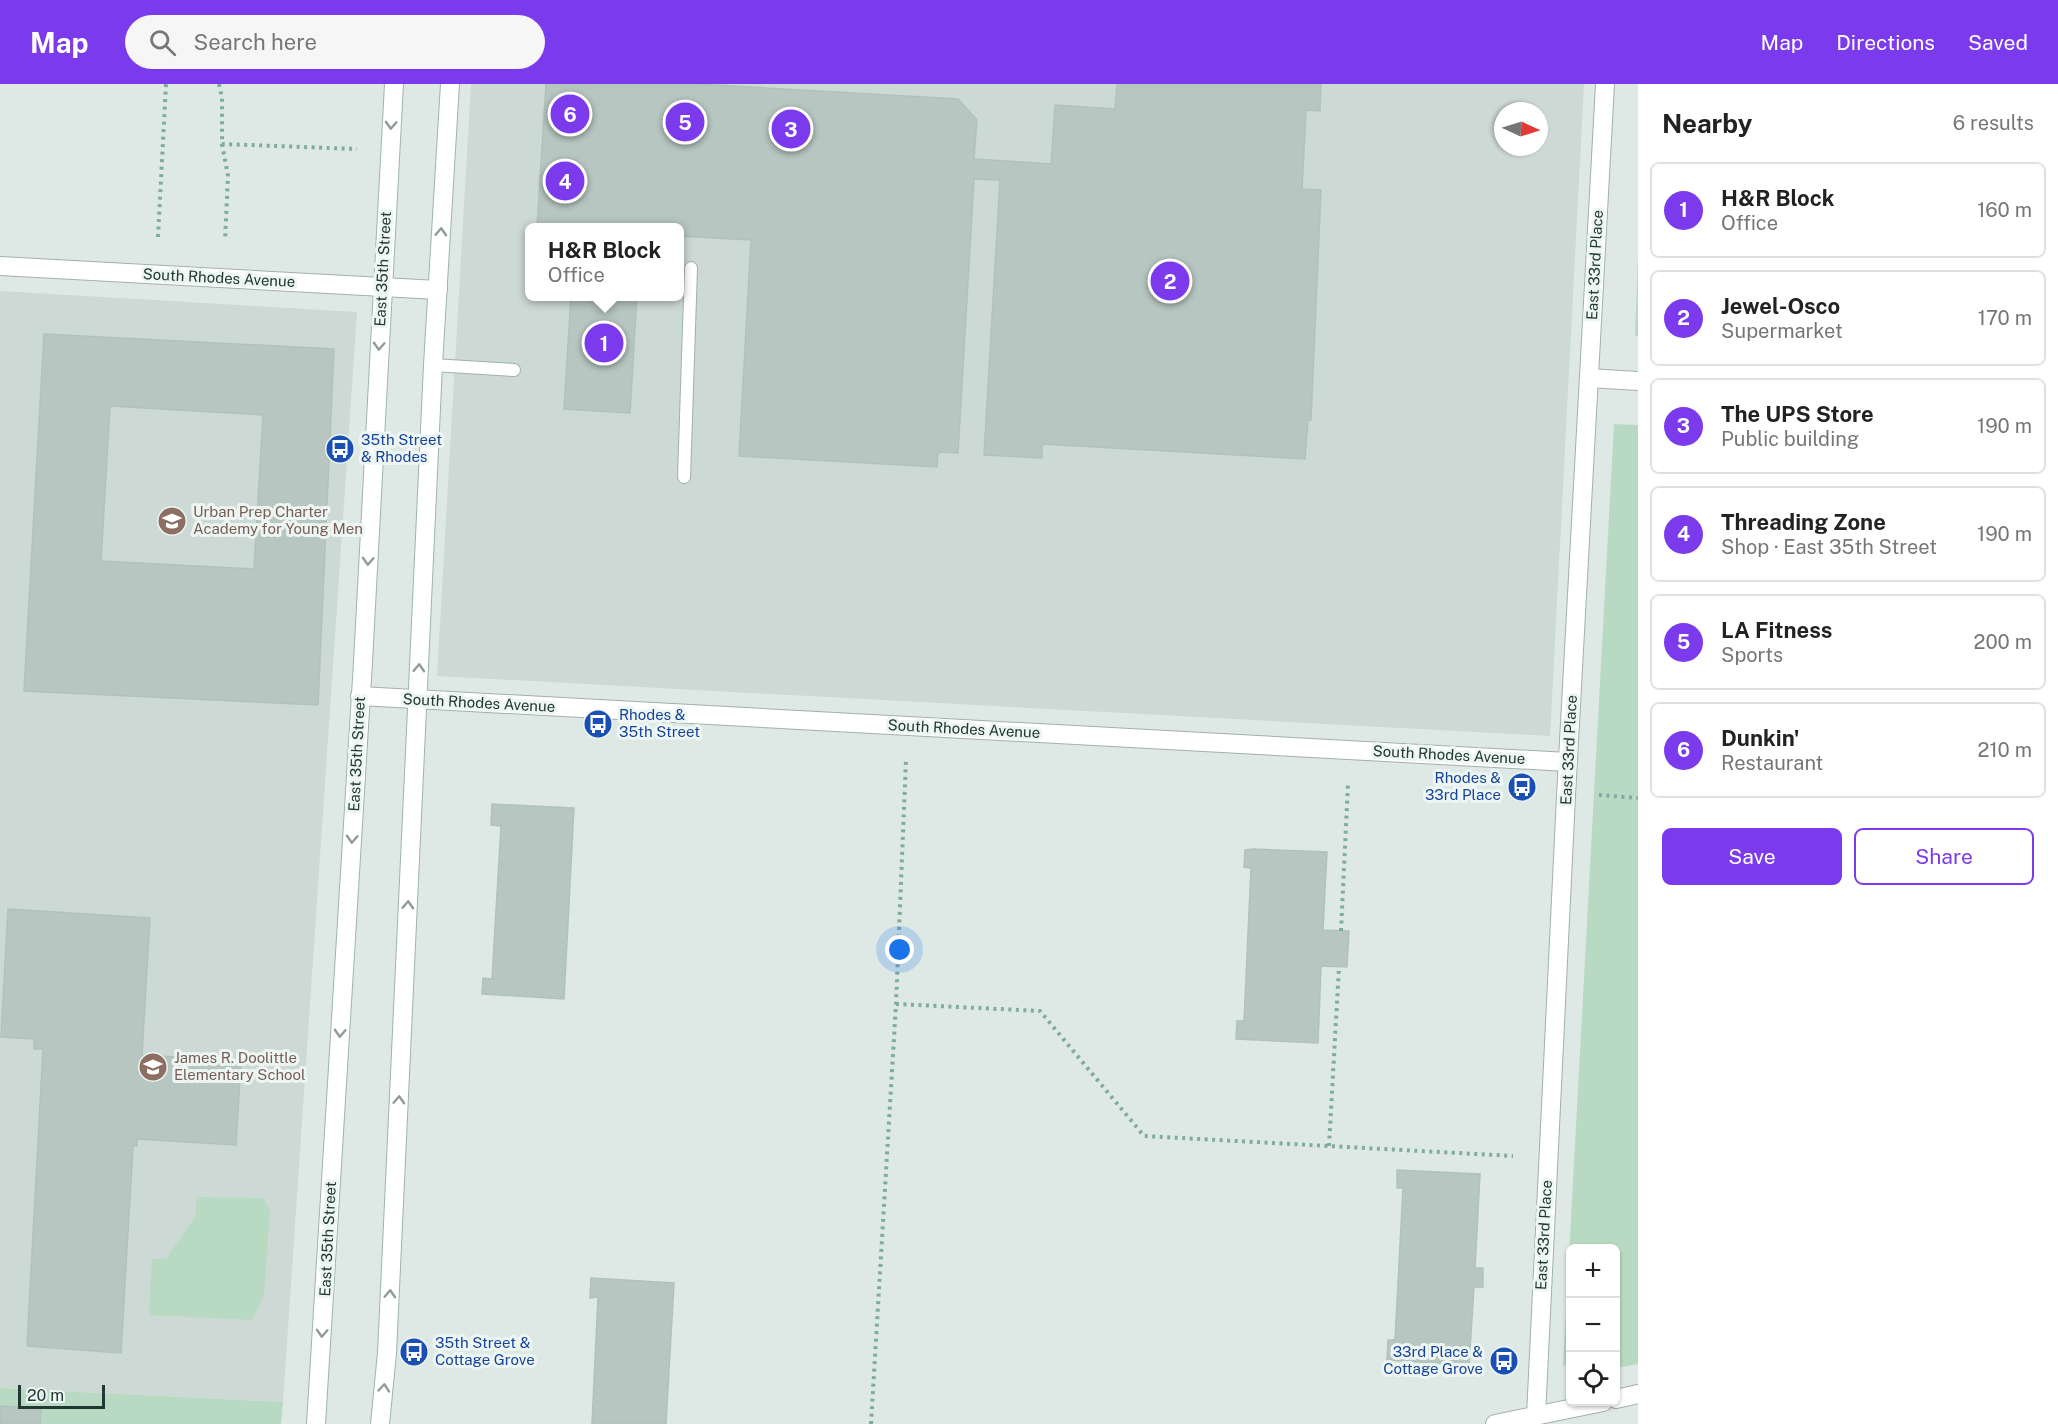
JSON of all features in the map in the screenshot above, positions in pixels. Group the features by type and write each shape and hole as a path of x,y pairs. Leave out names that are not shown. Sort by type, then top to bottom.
{"street":[{"name":"East 35th Street","path":"316,1424 394,84"},
{"path":"380,1424 387,1353 433,365 450,84"},
{"name":"East 33rd Place","path":"1536,1416 1568,762 1605,84"},
{"name":"South Rhodes Avenue","path":"0,266 438,290"},
{"path":"1589,378 1638,381"},
{"name":"South Rhodes Avenue","path":"360,696 1568,762"},
{"path":"1620,1398 1638,1394"},
{"path":"1505,1423 1581,1406"}],"lane":[{"path":"684,477 691,268"},
{"path":"433,365 514,370"}],"path":[{"path":"158,237 166,84"},
{"path":"219,84 222,98 222,144 228,176 225,241"},
{"path":"222,144 357,149"},
{"path":"871,1424 896,1004 906,760"},
{"path":"1341,931 1348,784"},
{"path":"1599,795 1638,798"},
{"path":"1329,1146 1339,967"},
{"path":"896,1004 1040,1011 1144,1136 1513,1156"}],"shaded area":[{"path":"471,84 1584,84 1550,736 437,676"},
{"path":"0,291 357,312 283,1402 0,1388"}],"green space":[{"path":"1638,256 1638,336 1635,336"},
{"path":"1614,424 1638,425 1638,1364 1620,1367 1620,1244 1570,1244"},
{"path":"197,1197 263,1198 270,1209 264,1295 252,1320 149,1315 152,1259 166,1259 195,1217"},
{"path":"1566,1311 1566,1365 1563,1366"},
{"path":"0,1388 283,1402 281,1424 0,1424"}],"building":[{"path":"546,84 697,84 958,99 977,120 974,159 1051,164 1055,105 1115,109 1117,84 1321,84 1320,111 1306,110 1302,189 1321,190 1311,420 1308,420 1305,459 1042,444 1042,458 984,455 1000,180 974,179 958,453 938,452 937,467 739,456 751,240 684,236 684,223 537,223"},
{"path":"571,301 637,301 630,413 564,409"},
{"name":"Urban Prep Charter Academy for Young Men","path":"44,334 334,349 318,705 24,691","holes":["110,406 263,415 254,569 101,561"]},
{"path":"492,804 574,808 564,999 482,994 483,978 492,979 501,826 491,825"},
{"path":"1245,850 1327,852 1323,930 1349,931 1347,967 1321,966 1318,1043 1236,1039 1237,1021 1244,1021 1251,868 1244,867"},
{"path":"8,909 150,918 142,1055 241,1061 236,1145 137,1139 137,1146 133,1146 121,1353 27,1346 43,1049 34,1049 34,1039 1,1037"},
{"path":"1397,1170 1480,1174 1475,1268 1483,1268 1483,1287 1474,1287 1469,1365 1387,1360 1388,1340 1395,1340 1403,1188 1397,1188"},
{"path":"591,1278 674,1283 666,1424 592,1424 598,1297 590,1298"},
{"path":"0,1406 41,1408 40,1424 0,1424"}],"place":[{"name":"Dunkin'","path":"570,114"},
{"name":"LA Fitness","path":"685,122"},
{"name":"The UPS Store","path":"791,129"},
{"name":"Threading Zone","path":"565,181"},
{"name":"Jewel-Osco","path":"1170,281"},
{"name":"H&R Block","path":"604,343"},
{"name":"35th Street & Rhodes","path":"340,449"},
{"name":"Urban Prep Charter Academy for Young Men","path":"172,521"},
{"name":"Rhodes & 35th Street","path":"598,724"},
{"name":"Rhodes & 33rd Place","path":"1522,787"},
{"name":"James R. Doolittle Elementary School","path":"153,1067"},
{"name":"35th Street & Cottage Grove","path":"414,1352"},
{"name":"33rd Place & Cottage Grove","path":"1504,1361"}]}
